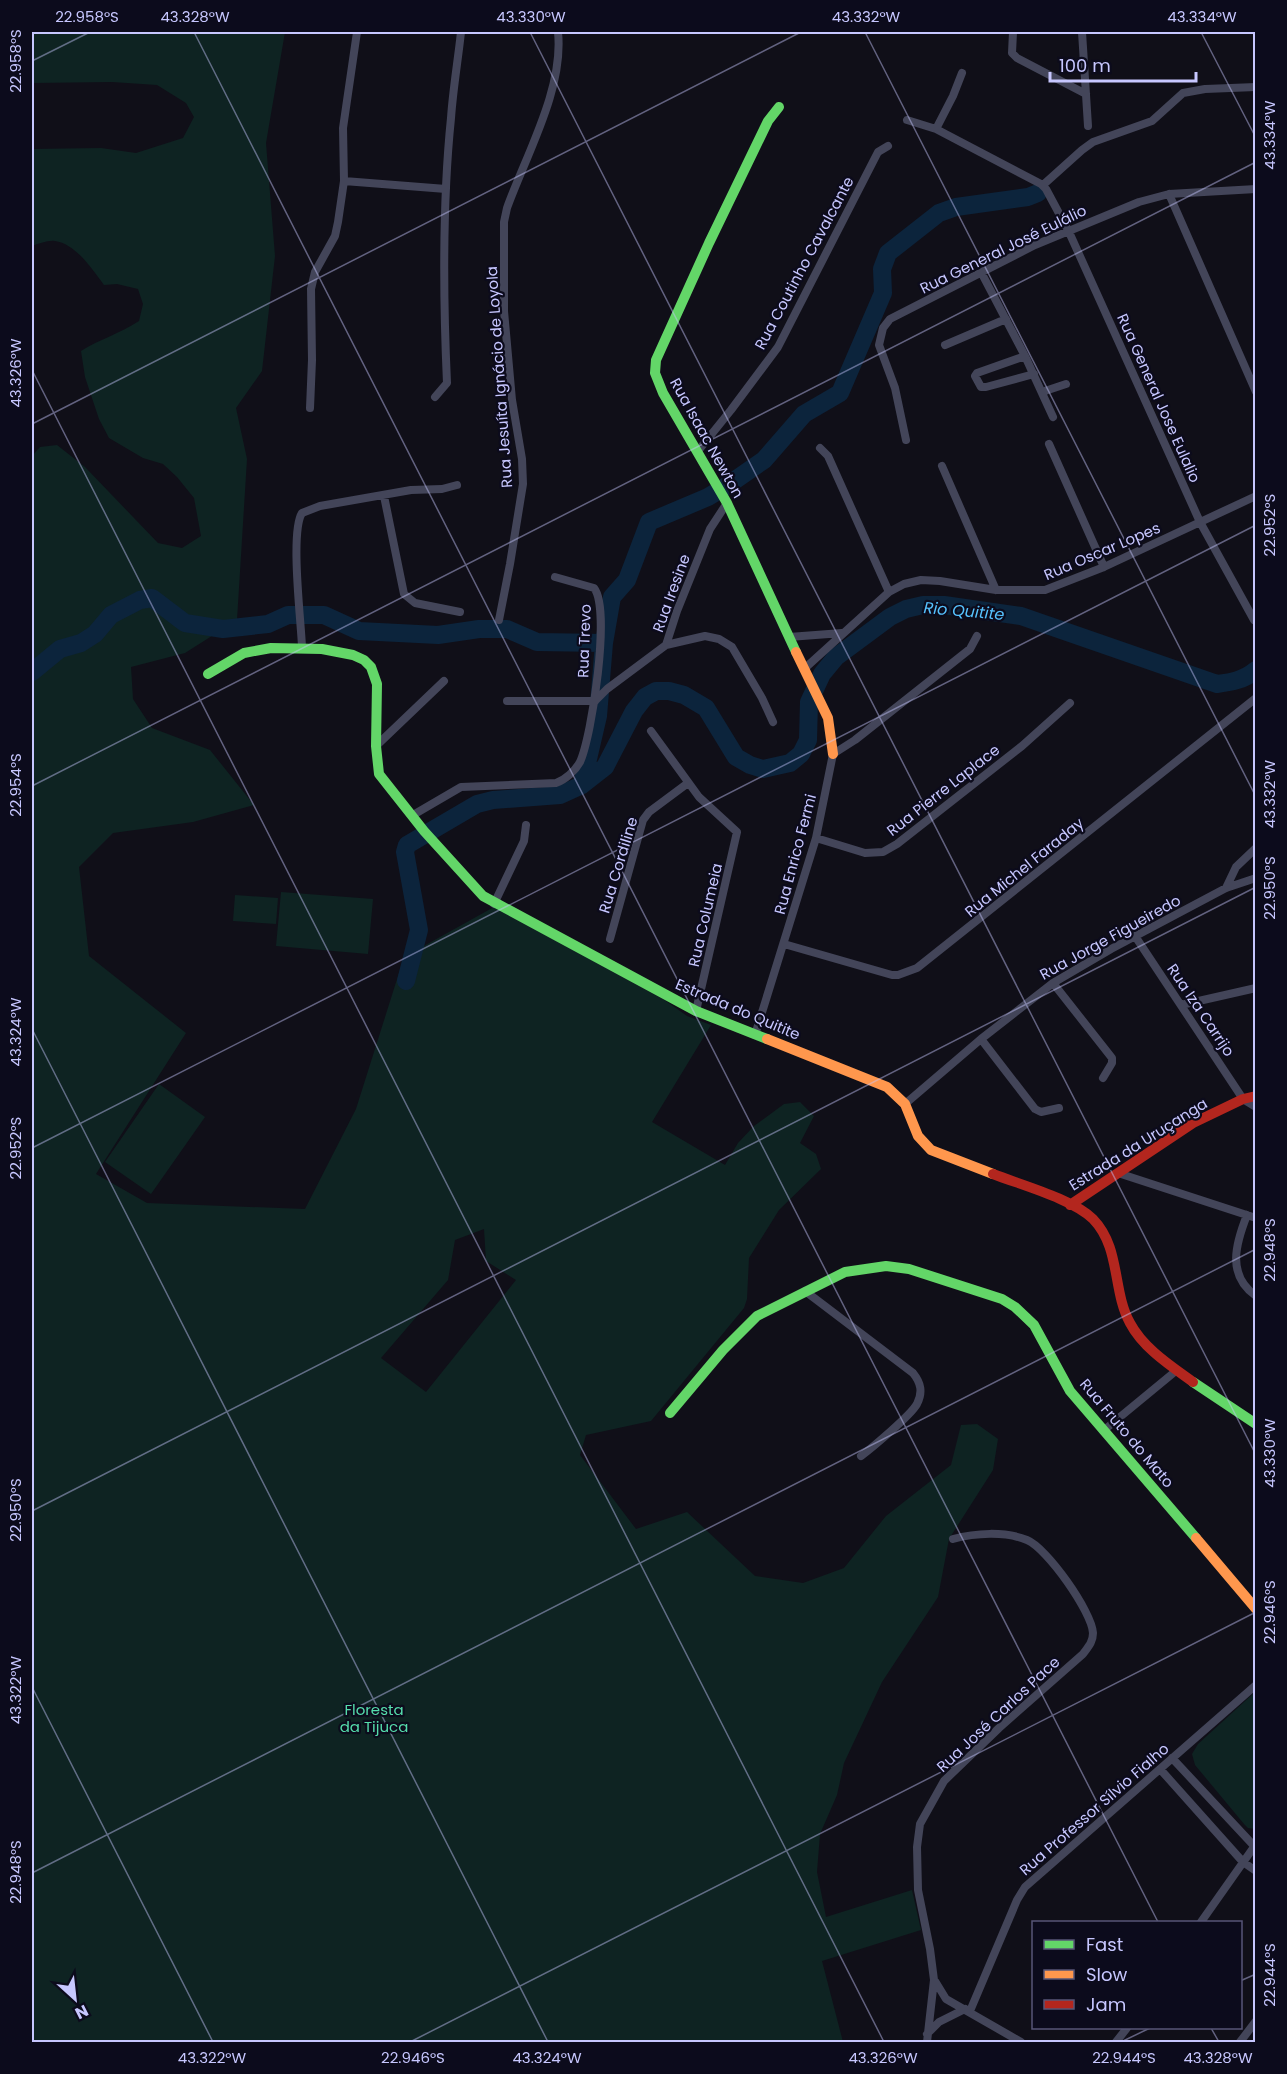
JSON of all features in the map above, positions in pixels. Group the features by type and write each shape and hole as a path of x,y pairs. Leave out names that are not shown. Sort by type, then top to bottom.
{"street":[{"path":"310,408 311,289 315,272 335,236 344,181 343,128 357,32"},
{"path":"435,397 447,383 444,312 446,189 461,32"},
{"name":"Rua Jesuíta Ignácio de Loyola","path":"499,620 523,484 504,311 504,222 507,208 545,110 554,80 559,53 558,32"},
{"path":"1014,32 1012,53 1017,58 1086,94"},
{"path":"1083,32 1088,126"},
{"path":"936,129 962,73"},
{"path":"907,120 936,129 1043,185 1093,142 1152,121 1183,93 1205,89 1256,87"},
{"name":"Rua Isaac Newton","path":"778,107 768,121 714,232 655,366 658,383 716,482 821,702 828,718 833,754"},
{"name":"Rua Coutinho Cavalcante","path":"698,451 778,346 878,153 888,146"},
{"path":"344,181 446,189"},
{"name":"Rua General Jose Eulalio","path":"1043,185 1069,232 1200,522 1254,620"},
{"name":"Rua General José Eulálio","path":"906,440 896,388 879,345 883,328 890,319 1035,245 1117,210 1169,194 1256,189"},
{"path":"1169,194 1256,392"},
{"path":"981,272 1034,374 1053,417"},
{"path":"945,345 1006,319"},
{"path":"1025,356 977,373 976,380 981,387 986,387 1034,374"},
{"path":"1042,392 1066,384"},
{"path":"1049,444 1104,567"},
{"path":"819,448 828,456 889,592"},
{"path":"942,466 996,590"},
{"path":"302,647 297,573 298,525 303,513 320,506 411,490 442,489 457,485"},
{"path":"384,496 404,594 415,603 460,612"},
{"name":"Rua Oscar Lopes","path":"806,673 842,633 889,592 904,584 921,580 996,590 1045,590 1104,567 1256,496"},
{"name":"Rua Iresine","path":"596,699 666,645 710,529 725,500"},
{"name":"Rua Trevo","path":"413,815 461,787 562,781 579,763 596,699 600,603 594,588 555,577"},
{"path":"789,637 842,633"},
{"path":"666,645 705,636 719,639 732,647 762,698 773,722"},
{"path":"833,754 855,740 970,649 977,636"},
{"name":"Estrada do Quitite","path":"208,674 247,652 302,647 336,652 365,660 371,667 377,684 376,746 379,774 424,831 477,891 494,904 696,1011 887,1087 905,1104 918,1136 931,1150 1070,1204 1092,1218 1104,1237 1114,1260 1124,1310 1134,1332 1142,1342 1177,1370 1256,1424"},
{"path":"376,746 444,681"},
{"name":"Rua Michel Faraday","path":"784,944 892,975 917,968 1003,902 1256,698"},
{"path":"507,701 596,699"},
{"name":"Rua Pierre Laplace","path":"816,838 865,853 883,852 897,844 1013,753 1070,704"},
{"path":"651,731 688,783"},
{"name":"Rua Enrico Fermi","path":"755,1035 816,838 833,754"},
{"name":"Rua Columeia","path":"688,783 709,807 737,832 696,1011"},
{"name":"Rua Cordiline","path":"610,939 643,820 649,812 688,783"},
{"path":"494,904 524,841 526,825"},
{"path":"1226,888 1236,867 1256,848"},
{"name":"Rua Jorge Figueiredo","path":"905,1104 981,1039 1053,983 1226,888 1256,878"},
{"name":"Rua Iza Carrijo","path":"1135,936 1243,1099"},
{"path":"1053,983 1112,1058 1112,1063 1103,1078"},
{"path":"1181,1005 1256,988"},
{"path":"981,1039 1035,1109 1041,1112 1059,1108"},
{"name":"Estrada da Uruçanga","path":"1070,1204 1193,1123 1243,1099 1256,1096"},
{"path":"1243,1099 1256,1107"},
{"path":"1118,1173 1251,1216 1235,1251 1240,1276 1248,1291 1256,1296"},
{"name":"Rua Fruto do Mato","path":"670,1413 742,1329 757,1316 845,1272 886,1266 909,1269 1002,1299 1015,1306 1034,1325 1070,1391 1256,1609"},
{"path":"805,1291 913,1373 920,1382 921,1393 917,1406 861,1456"},
{"path":"1103,1431 1177,1370"},
{"name":"Rua José Carlos Pace","path":"927,2039 934,1980 918,1890 917,1847 920,1824 944,1781 1083,1653 1092,1643 1093,1633 1090,1621 1071,1588 1052,1560 1036,1545 1010,1536 967,1535 953,1539"},
{"name":"Rua Professor Sílvio Fialho","path":"967,2010 1025,1887 1256,1685"},
{"path":"1172,1758 1255,1846 1202,1921"},
{"path":"1160,1769 1244,1862 1256,1871"},
{"path":"934,1980 942,1996 1022,2043"},
{"path":"927,2039 939,2022 967,2010"},
{"path":"1240,2043 1256,2021"},
{"path":"1116,2043 1126,2029"}],"green space":[{"name":"Floresta da Tijuca","path":"32,32 285,32 266,143 275,256 262,371 236,408 247,459 237,620 185,653 131,667 133,699 152,728 210,750 254,805 193,822 113,833 79,867 89,956 186,1033 96,1174 147,1203 305,1209 356,1109 404,957 494,907 663,999 687,1016 711,1025 652,1122 725,1165 738,1143 754,1126 784,1104 800,1102 814,1116 800,1143 816,1154 821,1169 779,1210 749,1258 747,1299 744,1308 651,1421 586,1435 580,1455 636,1529 687,1512 755,1576 803,1583 844,1568 886,1516 951,1465 961,1425 977,1424 998,1439 993,1470 949,1539 938,1597 882,1682 844,1763 837,1795 820,1834 817,1872 826,1917 912,1890 921,1930 822,1961 843,2042 32,2042 32,456 40,447 57,445 85,467 158,543 182,548 201,536 194,498 163,464 143,458 109,438 99,419 85,377 81,351 139,321 143,304 138,289 117,284 104,285 83,258 63,243 49,241 32,246 32,149 101,148 136,153 183,138 194,117 186,103 157,85 112,82 32,83","holes":["484,1229 486,1261 516,1280 426,1392 381,1358 448,1280 455,1240"]},
{"path":"281,892 373,899 368,954 276,946"},
{"path":"235,895 278,898 276,924 233,921"},
{"path":"159,1084 205,1117 151,1194 105,1162"},
{"path":"1255,1692 1256,1829 1248,1828 1244,1824 1195,1765 1192,1754 1198,1744"}],"waterway":[{"path":"582,785 598,716 604,643 612,597 627,580 649,522 708,497 728,485 764,460 804,414 840,393 883,293 882,269 888,253 939,213 956,207 1028,197 1038,193"},
{"path":"32,672 60,649 81,643 95,634 111,615 140,600 152,598 185,623 223,629 268,624 288,615 324,615 359,631 438,635 479,629 507,629 537,642 604,643"},
{"name":"Rio Quitite","path":"406,981 419,930 405,852 407,845 477,804 493,800 560,795 582,785 605,767 634,711 645,697 656,691 669,691 684,695 706,708 736,757 763,769 790,763 801,754 808,740 809,702 822,674 836,657 890,617 906,609 923,605 944,605 1021,616 1217,684 1238,680 1256,670"}],"traffic: fast":[{"path":"779,107 768,121 709,243 656,360 655,373 663,393 727,503 796,652"},
{"path":"208,674 244,653 271,648 322,649 353,655 364,660 371,667 377,684 376,746 379,774 424,831 483,896 696,1011 767,1039"},
{"path":"670,1413 723,1350 757,1316 845,1272 886,1266 909,1269 1002,1299 1015,1307 1034,1325 1070,1391 1196,1538"},
{"path":"1193,1382 1256,1424"}],"traffic: slow":[{"path":"796,652 828,718 833,754"},
{"path":"767,1039 887,1087 905,1104 918,1136 931,1150 993,1174"},
{"path":"1196,1538 1256,1609"}],"traffic: jam":[{"path":"1070,1205 1193,1123 1243,1099 1256,1096"},
{"path":"993,1174 1060,1199 1093,1219 1102,1230 1108,1243 1124,1310 1130,1323 1142,1341 1158,1356 1193,1382"}]}
